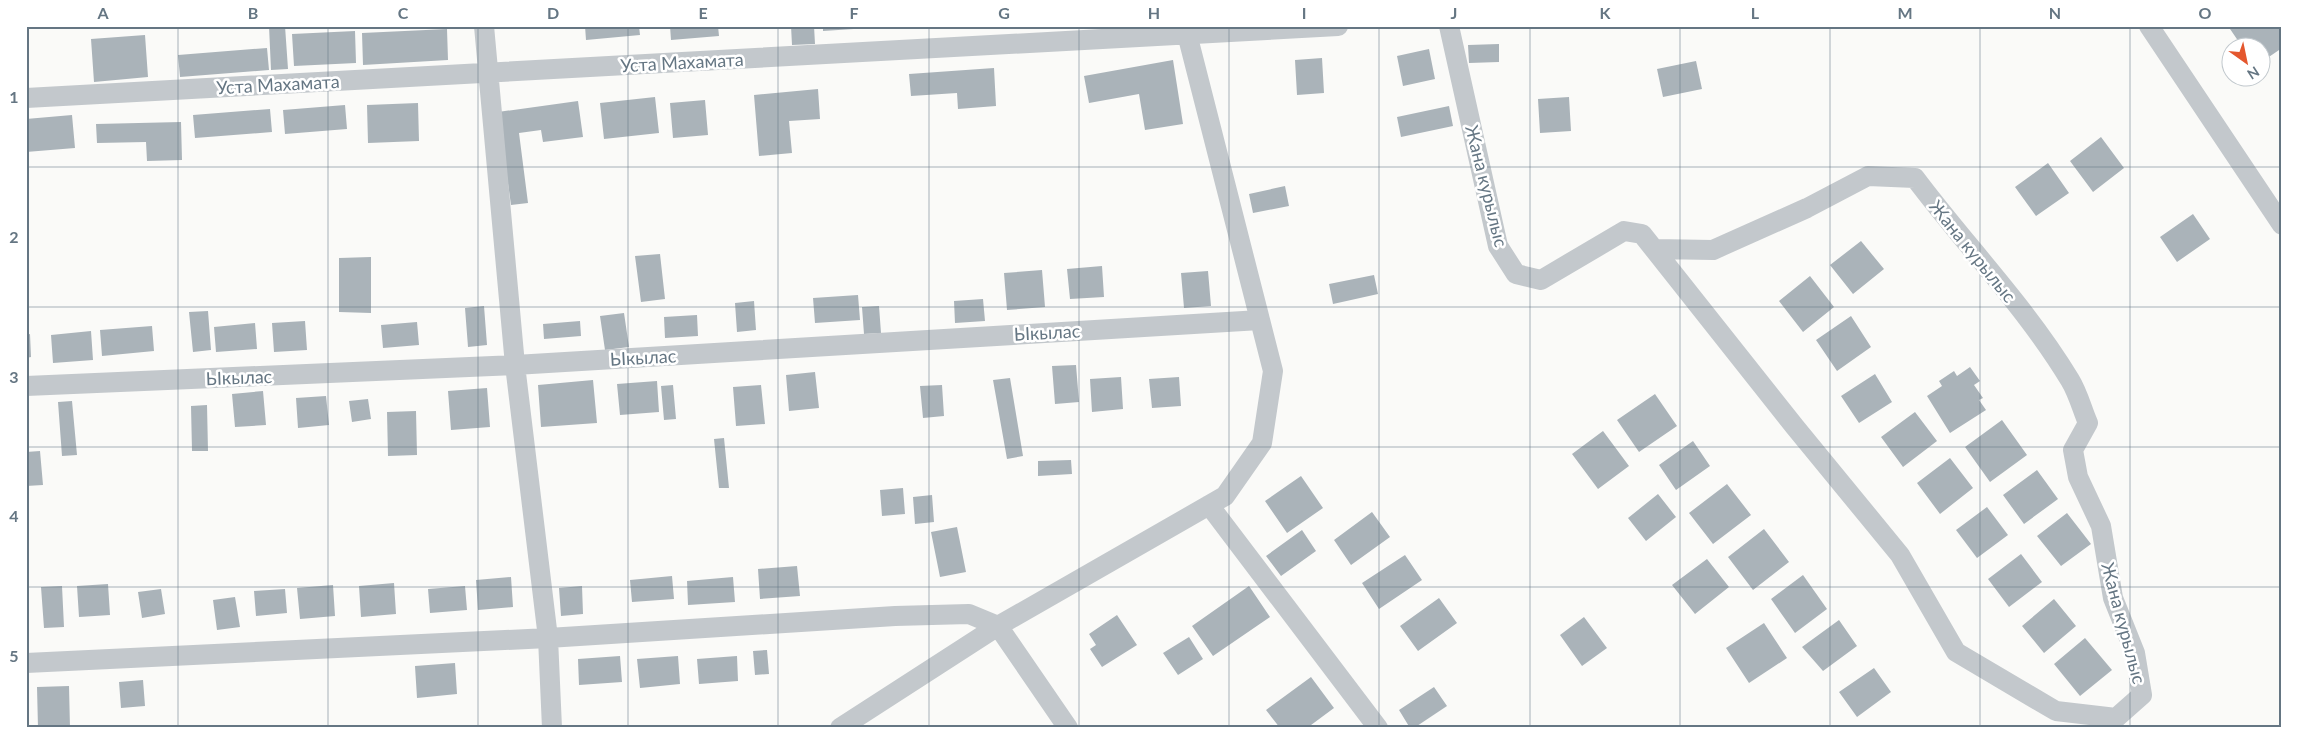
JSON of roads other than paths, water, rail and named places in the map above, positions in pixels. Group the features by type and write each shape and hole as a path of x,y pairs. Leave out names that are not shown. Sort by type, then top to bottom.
{"street":[{"path":"484,26 490,72 515,365 548,638 552,728"},
{"name":"Уста Махамата","path":"26,98 1186,31 1338,26"},
{"name":"Жана курылыс","path":"1450,26 1498,246 1516,274 1541,280 1624,230 1642,234 1795,427 1900,555 1956,652 2056,711 2116,718 2142,695 2135,653 2113,598 2101,526 2078,477 2074,450 2088,422 2071,382 2025,315 1940,212 1915,178 1868,176 1807,208 1712,250 1654,249"},
{"path":"2150,26 2282,225"},
{"path":"840,728 998,626 1225,496 1262,443 1273,371 1186,31"},
{"name":"Ыкылас","path":"26,386 515,365 1260,320"},
{"path":"1209,505 1378,728"},
{"path":"26,663 548,638 896,616 969,614 998,626 1068,728"}]}
